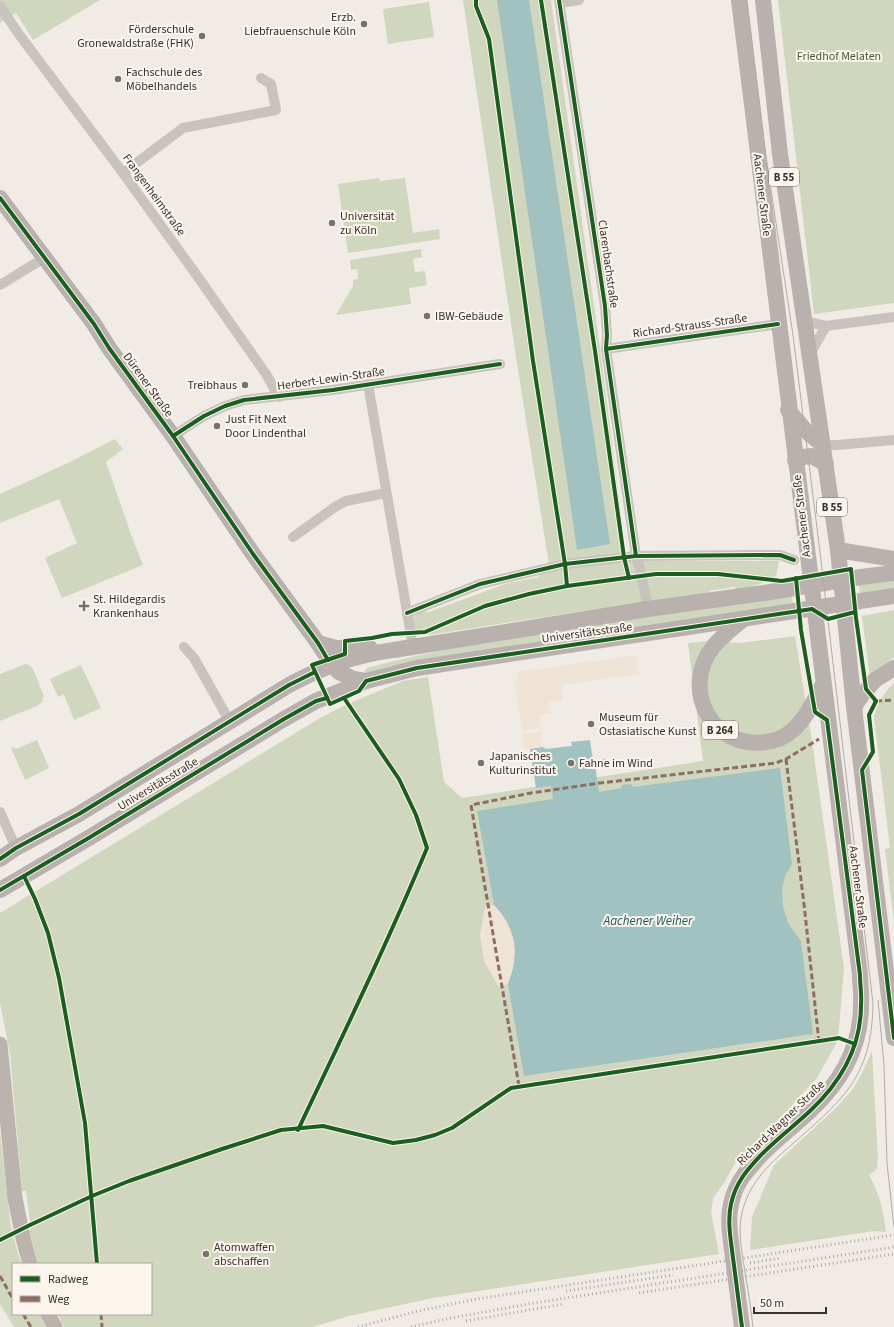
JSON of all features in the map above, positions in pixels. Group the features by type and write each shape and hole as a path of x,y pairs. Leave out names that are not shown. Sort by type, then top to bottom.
{"main road":[{"name":"Aachener Straße","path":"738,0 795,460 809,586 860,975 861,1006 857,1036 852,1055"},
{"name":"Aachener Straße","path":"763,0 780,154 804,321 824,445 838,550 854,706 894,1038"},
{"name":"Dürener Straße","path":"0,198 94,324 109,348 173,436 253,554 318,643 332,665 339,672 353,679 366,681"},
{"path":"788,410 805,430 824,445"},
{"path":"795,460 812,456 826,464"},
{"path":"838,550 894,559"},
{"name":"Universitätsstraße","path":"0,859 16,848 79,814 289,685 332,665 366,655 406,648 648,609 894,573"},
{"name":"Universitätsstraße","path":"0,890 316,701 366,681 417,668 894,596"},
{"name":"B 264","path":"742,620 713,646 706,658 702,670 700,694 703,705 708,716 720,730 735,739 747,742 759,743 782,737 792,731 801,722 822,686"},
{"path":"318,643 336,648 406,648"},
{"path":"366,655 359,664 360,676 366,681"},
{"path":"316,701 329,684 332,675 332,665"},
{"path":"854,706 875,680 894,668"},
{"path":"79,814 86,816 91,824 87,839"},
{"path":"0,1044 15,1198 30,1263"},
{"name":"Richard-Wagner-Straße","path":"742,1327 728,1216 733,1195 742,1176 761,1155 811,1111 831,1090 852,1055"},
{"path":"49,1315 55,1327"}],"street":[{"path":"560,1 579,0"},
{"name":"Clarenbachstraße","path":"560,1 605,306 607,335 606,349 636,556 640,568 648,609"},
{"name":"Frangenheimstraße","path":"1,11 123,173 257,361 279,397"},
{"path":"123,173 183,128 276,110 271,84 261,78"},
{"path":"0,284 44,258"},
{"path":"804,321 826,326 894,317"},
{"name":"Richard-Strauss-Straße","path":"606,349 778,324"},
{"path":"810,354 826,326"},
{"name":"Herbert-Lewin-Straße","path":"173,436 204,416 224,406 244,400 279,397 500,364"},
{"path":"368,384 407,613 406,648"},
{"path":"824,445 894,440"},
{"path":"293,537 335,507 346,501 386,493"},
{"path":"407,613 480,584 565,564 636,556 780,555 794,560"},
{"path":"184,647 194,658 230,722"},
{"path":"0,812 16,848"}],"green space":[{"path":"0,0 100,0 33,40 16,13 0,23"},
{"path":"463,0 551,0 600,348 627,561 779,561 776,576 771,579 757,585 736,590 735,587 709,591 709,594 429,635 420,633 413,626 413,617 418,613 429,612 508,583 539,577 539,575 550,571 516,357"},
{"name":"Friedhof Melaten","path":"778,0 894,0 894,303 814,314"},
{"path":"429,2 434,37 388,44 383,9"},
{"path":"379,178 380,181 405,178 413,233 439,229 440,239 348,253 338,184"},
{"path":"421,249 422,257 413,259 415,272 425,271 427,285 409,288 411,304 336,315 353,286 353,280 358,279 357,269 351,270 350,260"},
{"path":"115,439 123,449 106,462 143,565 62,598 45,558 77,543 59,499 0,523 0,494 70,462"},
{"path":"894,581 894,590 860,594 859,585"},
{"path":"792,595 793,605 582,635 388,667 366,673 364,671 367,668 380,664 475,642"},
{"path":"894,610 894,657 870,678 862,616"},
{"path":"795,636 812,741 844,968 838,1040 817,1078 781,1117 737,1160 724,1183 713,1198 711,1212 719,1254 433,1298 349,1316 313,1327 64,1327 58,1315 152,1315 152,1263 38,1263 29,1231 31,1229 26,1191 22,1191 10,1054 0,1003 0,913 320,718 345,705 403,681 428,677 444,782 462,798 703,761 688,643 707,641 740,643"},
{"path":"25,664 29,665 33,669 44,696 42,702 37,706 0,721 0,674"},
{"path":"81,665 101,708 74,720 64,694 58,697 50,679"},
{"path":"894,683 894,922 885,849 890,848 874,717 881,698"},
{"path":"37,740 49,768 25,780 11,748 14,747 16,749"},
{"path":"872,1051 878,1158 877,1169 869,1175 876,1189 884,1217 886,1232 874,1231 750,1250 752,1217 774,1165 835,1109 853,1089"},
{"path":"0,1131 11,1228 21,1263 12,1263 12,1315 40,1315 46,1327 14,1327 0,1304"}],"shaded area":[{"path":"636,655 639,674 561,685 563,700 549,702 551,713 539,715 541,728 522,731 514,680 518,679 517,672"},
{"path":"541,732 543,747 524,749 522,734"},
{"path":"494,905 501,912 507,922 514,941 515,951 513,971 508,984 498,986 484,961 480,935 485,907"}],"water":[{"path":"497,0 529,0 610,544 577,550"},
{"name":"Aachener Weiher","path":"590,740 593,760 606,759 606,764 595,765 599,792 622,788 622,785 631,784 633,787 780,768 792,864 785,876 782,889 783,906 788,923 801,941 813,1034 524,1076 508,984 514,962 514,942 508,923 494,905 477,811 553,799 551,786 536,788 530,749 572,746 571,742"}],"tram line":[{"path":"747,0 766,157 793,335 873,1004 871,1030 867,1052 860,1070 850,1086 824,1116 766,1168 749,1193 745,1203 742,1213 740,1237 753,1327"},
{"path":"878,1000 884,1065 887,1163 894,1227"}],"railway":[{"path":"358,1327 418,1311 477,1299 894,1235"},
{"path":"411,1327 528,1304 894,1247"},
{"path":"639,1293 894,1254"},
{"path":"750,1263 781,1258"},
{"path":"566,1291 673,1275"},
{"path":"466,1321 564,1304"}],"marked path":[{"path":"876,701 894,700"},
{"path":"519,1086 471,805 531,793 600,783 776,763 786,759 819,739"},
{"path":"786,759 819,1042"},
{"path":"0,1276 12,1297"},
{"path":"24,1315 31,1327"},
{"path":"101,1315 102,1327"}],"cycle path":[{"path":"476,0 476,6 489,39 533,361 565,564 567,586"},
{"path":"541,0 595,351 624,557 629,578"},
{"path":"559,0 605,306 607,335 606,349 636,556"},
{"path":"0,198 94,324 109,348 173,436 253,554 318,643 328,660"},
{"path":"606,349 778,324"},
{"path":"173,436 204,416 225,406 244,400 333,390 500,364"},
{"path":"407,613 480,584 565,564 636,556 780,555 794,560"},
{"path":"855,612 828,619 812,609 417,668 366,681 359,691 330,704 312,665 345,654 345,641 392,634 425,632 485,606 529,594 567,586 656,574 718,574 782,581 851,569 866,689 876,701"},
{"path":"742,1327 729,1224 733,1196 739,1182 763,1153 810,1111 840,1076 853,1050 860,1021 860,975 827,720 815,712 801,630 796,578"},
{"path":"0,859 16,848 79,814 289,685 315,672"},
{"path":"0,890 284,719 316,701 327,698"},
{"path":"298,1130 348,1025 427,848 416,815 399,779 344,698"},
{"path":"876,701 869,715 873,752 862,770 894,1038"},
{"path":"24,876 35,899 48,933 59,978 85,1123 97,1263"},
{"path":"0,1240 92,1196 129,1181 281,1130 323,1126 393,1143 416,1140 435,1135 452,1128 511,1088 839,1038 855,1044"}],"place":[{"name":"Erzb. Liebfrauenschule Köln","path":"364,24"},
{"name":"Förderschule Gronewaldstraße (FHK)","path":"202,36"},
{"name":"Fachschule des Möbelhandels","path":"118,79"},
{"name":"Universität zu Köln","path":"332,223"},
{"name":"IBW-Gebäude","path":"427,316"},
{"name":"Treibhaus","path":"245,385"},
{"name":"Just Fit Next Door Lindenthal","path":"217,426"},
{"name":"St. Hildegardis Krankenhaus","path":"84,606"},
{"name":"Museum für Ostasiatische Kunst","path":"591,724"},
{"name":"Japanisches Kulturinstitut","path":"481,763"},
{"name":"Fahne im Wind","path":"571,763"},
{"name":"Atomwaffen abschaffen","path":"206,1254"}]}
